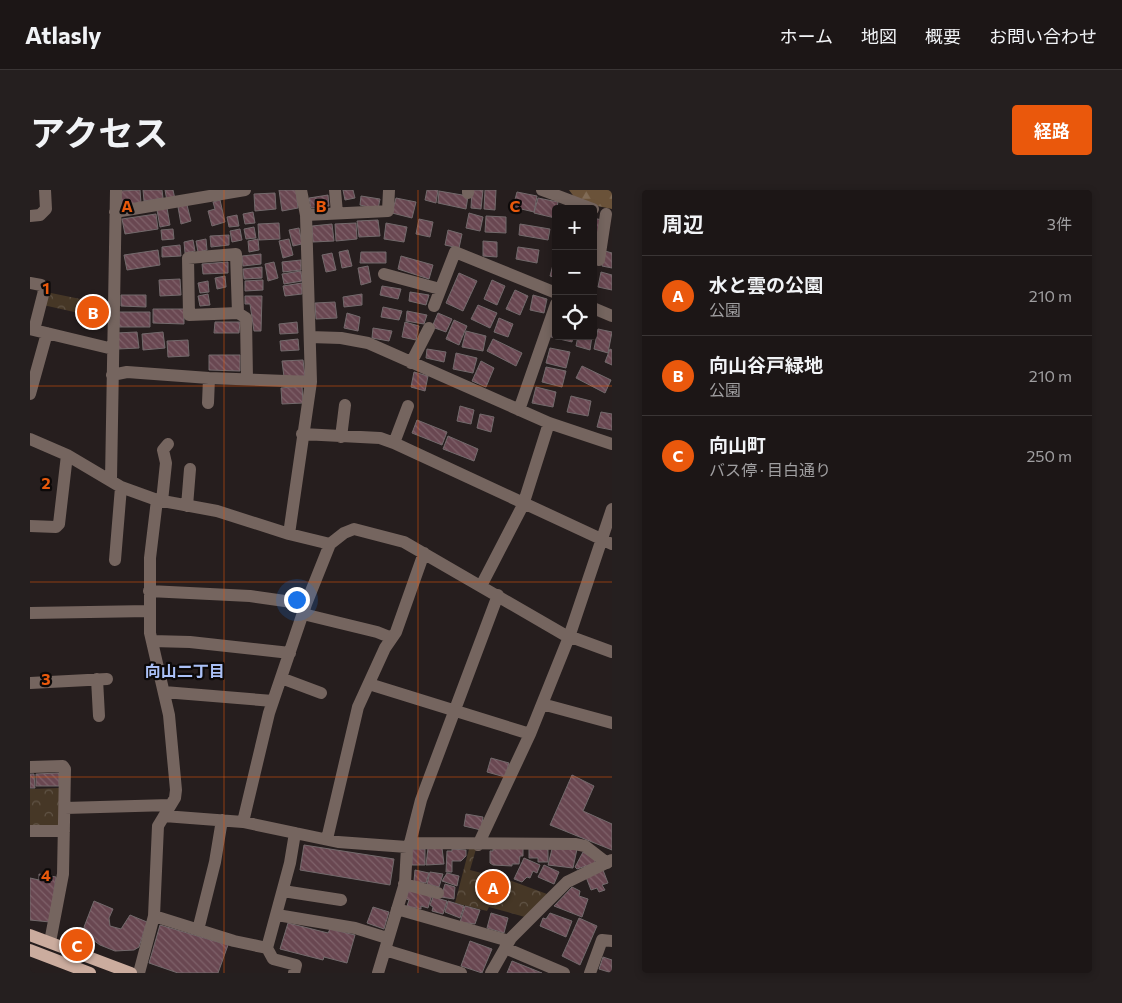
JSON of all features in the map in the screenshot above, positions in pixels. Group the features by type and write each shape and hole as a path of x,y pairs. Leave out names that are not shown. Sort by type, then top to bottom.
{"main road":[{"path":"30,935 131,973"},
{"path":"30,950 90,973"}],"street":[{"path":"30,216 40,215 46,209 44,190"},
{"path":"114,560 116,484 112,376 115,314 116,190"},
{"path":"115,212 245,190"},
{"path":"289,534 311,382 306,215 301,190"},
{"path":"335,190 337,212"},
{"path":"306,215 388,211 389,190"},
{"path":"542,190 582,205"},
{"path":"597,210 609,215 599,260"},
{"path":"434,306 455,252 552,291"},
{"path":"238,313 236,254 188,258 189,315 238,313 246,318 247,379"},
{"path":"384,274 440,290"},
{"path":"30,283 41,285 44,291 32,329 113,349"},
{"path":"597,310 612,316"},
{"path":"519,410 552,315"},
{"path":"411,363 429,328"},
{"path":"30,394 34,373 47,333"},
{"path":"310,337 341,338 368,343 549,423 612,444"},
{"path":"112,376 126,372 209,378 311,382"},
{"path":"208,403 209,378"},
{"path":"341,437 345,405"},
{"path":"394,443 408,406"},
{"path":"482,586 523,505 549,423"},
{"path":"302,434 380,438 394,443 607,543"},
{"path":"30,439 67,455 116,484 159,501 217,510 289,534 330,544"},
{"path":"139,973 154,916 158,826 175,798 176,790 169,715 152,640 149,611 150,558 166,463 164,450 168,444"},
{"path":"30,526 56,528 60,524 67,455"},
{"path":"188,506 190,469"},
{"path":"478,845 530,734 607,543 612,509"},
{"path":"243,822 273,701 304,609 330,544 344,533 354,529 404,542 569,637 612,652"},
{"path":"327,839 358,707 392,638 424,553"},
{"path":"149,591 250,596 304,609 392,638"},
{"path":"378,973 404,884 409,845 421,800 498,595"},
{"path":"30,613 149,611"},
{"path":"152,640 190,642 290,653"},
{"path":"281,678 321,693"},
{"path":"30,683 102,679 99,716"},
{"path":"369,684 530,734"},
{"path":"164,692 273,701"},
{"path":"542,704 612,723"},
{"path":"30,767 63,766 66,769 63,874 50,942"},
{"path":"65,808 170,804"},
{"path":"164,816 243,822 338,842 409,845 575,844 585,846 610,862"},
{"path":"198,930 215,862 222,820"},
{"path":"30,831 64,831"},
{"path":"267,948 283,891 295,832"},
{"path":"491,973 507,945 567,882 610,862"},
{"path":"404,884 438,893"},
{"path":"283,891 342,900"},
{"path":"397,909 507,945 564,973"},
{"path":"277,915 355,928 386,944 461,973"},
{"path":"154,916 234,941 267,948 274,959 296,965 294,973"},
{"path":"590,973 602,940 612,941"}],"green space":[{"path":"569,190 612,190 612,209 578,202"},
{"path":"46,292 110,305 110,320 43,305"},
{"path":"59,788 59,824 57,827 30,827 30,789"},
{"path":"469,849 476,849 470,870 509,880 547,894 525,917 489,907 487,911 455,903"}],"building":[{"path":"140,190 141,203 122,206 120,191"},
{"path":"143,190 162,190 163,198 144,201"},
{"path":"165,190 173,190 175,199 167,201"},
{"path":"279,190 296,190 298,208 282,211"},
{"path":"343,190 353,190 355,198 345,200"},
{"path":"427,190 438,190 436,203 425,200"},
{"path":"472,190 483,190 481,209 471,208"},
{"path":"485,190 496,190 495,210 484,209"},
{"path":"439,191 468,196 466,209 438,203"},
{"path":"517,192 537,196 534,212 513,207"},
{"path":"275,193 276,209 255,211 254,194"},
{"path":"328,195 329,206 311,208 309,198"},
{"path":"361,196 380,199 378,209 360,205"},
{"path":"396,198 416,202 412,218 392,213"},
{"path":"538,198 558,202 557,205 552,205 552,217 534,213"},
{"path":"220,200 225,222 212,226 208,211 215,209 213,202"},
{"path":"187,205 191,221 181,224 178,207"},
{"path":"167,208 170,225 160,227 157,210"},
{"path":"253,212 255,223 245,224 243,214"},
{"path":"469,213 483,217 480,231 466,228"},
{"path":"156,214 158,229 125,234 122,219"},
{"path":"237,215 239,226 229,227 227,217"},
{"path":"486,216 506,217 506,233 485,232"},
{"path":"419,219 433,222 430,237 416,234"},
{"path":"597,219 602,220 599,234 597,234"},
{"path":"378,220 380,236 359,237 357,221"},
{"path":"279,223 280,239 259,240 258,224"},
{"path":"356,223 357,239 336,241 335,224"},
{"path":"386,223 407,227 404,242 384,239"},
{"path":"332,224 334,241 313,242 312,226"},
{"path":"520,224 550,229 548,240 519,235"},
{"path":"254,227 256,238 246,239 244,229"},
{"path":"299,228 302,244 293,246 289,230"},
{"path":"173,229 174,239 162,240 161,230"},
{"path":"240,229 242,240 232,242 230,231"},
{"path":"448,230 462,234 459,248 445,245"},
{"path":"229,235 229,245 211,247 210,236"},
{"path":"206,239 207,250 198,252 196,241"},
{"path":"258,239 259,250 249,252 248,241"},
{"path":"289,239 293,255 283,258 279,241"},
{"path":"193,240 195,251 185,253 184,242"},
{"path":"483,241 497,242 497,257 483,256"},
{"path":"180,245 181,256 162,257 162,247"},
{"path":"518,247 539,250 537,263 516,259"},
{"path":"158,250 160,265 127,270 124,255"},
{"path":"348,250 352,266 342,268 339,252"},
{"path":"605,251 612,253 612,268 602,266"},
{"path":"361,252 386,252 386,263 360,263"},
{"path":"332,253 336,270 326,272 322,255"},
{"path":"261,254 261,264 243,266 242,256"},
{"path":"401,256 433,265 429,279 398,269"},
{"path":"301,260 301,270 283,272 282,262"},
{"path":"228,262 228,273 203,274 202,264"},
{"path":"274,262 278,278 268,281 265,264"},
{"path":"368,266 371,282 361,285 358,268"},
{"path":"262,267 262,278 244,279 243,269"},
{"path":"301,271 302,281 284,284 282,274"},
{"path":"601,272 612,275 612,290 598,287"},
{"path":"459,273 477,281 463,311 446,303"},
{"path":"225,276 226,287 217,289 215,278"},
{"path":"180,279 181,295 160,296 159,280"},
{"path":"263,280 263,290 245,291 245,281"},
{"path":"492,280 505,286 497,305 484,299"},
{"path":"208,281 209,292 200,293 198,283"},
{"path":"302,283 302,294 285,296 283,286"},
{"path":"382,286 401,289 398,299 380,295"},
{"path":"515,290 528,296 520,315 506,309"},
{"path":"410,292 429,295 426,305 409,301"},
{"path":"208,294 210,305 200,306 198,296"},
{"path":"362,294 362,305 344,307 343,297"},
{"path":"121,295 146,295 146,307 121,306"},
{"path":"533,295 547,299 544,313 530,310"},
{"path":"245,296 262,296 261,331 254,331 250,304 245,304"},
{"path":"335,302 337,318 316,319 315,303"},
{"path":"478,305 497,313 490,328 471,319"},
{"path":"383,307 402,311 399,320 381,317"},
{"path":"153,309 184,309 184,324 153,323"},
{"path":"407,311 427,315 424,324 406,321"},
{"path":"119,312 150,312 150,327 119,327"},
{"path":"347,313 360,317 358,331 344,328"},
{"path":"438,313 452,319 446,332 432,327"},
{"path":"499,318 513,324 508,337 494,332"},
{"path":"454,320 467,326 459,345 446,339"},
{"path":"215,322 240,322 239,333 214,333"},
{"path":"297,322 298,333 280,334 279,324"},
{"path":"405,322 419,326 416,340 402,337"},
{"path":"373,328 392,331 389,341 372,338"},
{"path":"598,329 612,332 608,353 594,349"},
{"path":"466,331 486,336 483,351 462,347"},
{"path":"137,332 139,348 118,349 116,333"},
{"path":"163,332 165,348 143,350 142,334"},
{"path":"298,339 299,350 281,351 280,341"},
{"path":"493,339 522,353 516,366 487,351"},
{"path":"188,340 189,356 168,357 167,341"},
{"path":"577,340 591,340 590,350 576,346"},
{"path":"550,348 570,352 566,368 546,363"},
{"path":"427,349 446,352 444,362 426,358"},
{"path":"610,349 612,350 612,365 605,362"},
{"path":"456,353 477,358 473,373 453,369"},
{"path":"209,355 240,355 240,371 209,370"},
{"path":"303,360 305,376 284,377 282,361"},
{"path":"481,361 494,368 486,387 472,381"},
{"path":"582,366 611,380 605,393 576,378"},
{"path":"546,367 566,371 562,387 542,382"},
{"path":"414,372 428,376 425,391 411,387"},
{"path":"302,386 303,403 282,404 281,388"},
{"path":"536,387 556,392 553,407 532,403"},
{"path":"571,396 591,401 588,416 567,412"},
{"path":"460,406 474,410 471,424 457,421"},
{"path":"601,412 612,414 612,430 597,427"},
{"path":"480,414 494,417 491,432 477,428"},
{"path":"417,420 447,432 442,445 412,433"},
{"path":"448,436 478,449 474,461 443,449"},
{"path":"491,758 509,763 505,777 487,772"},
{"path":"59,773 59,786 36,786 36,774"},
{"path":"30,774 34,774 35,788 30,788"},
{"path":"572,775 594,786 583,811 612,824 612,850 550,825"},
{"path":"466,814 483,817 481,830 464,826"},
{"path":"304,845 394,859 390,885 300,870"},
{"path":"493,847 523,847 523,856 520,856 519,864 512,864 512,866 493,865 490,863 490,851 493,851"},
{"path":"428,848 442,848 444,864 426,865"},
{"path":"412,849 425,849 425,865 412,865"},
{"path":"452,849 466,850 466,856 461,861 452,861 452,872 446,872 447,851 452,851"},
{"path":"529,849 548,849 548,862 538,862 538,858 529,858"},
{"path":"552,849 577,849 573,868 548,865"},
{"path":"583,852 595,860 595,863 577,869 575,867"},
{"path":"524,858 540,865 537,873 533,871 530,878 527,877 522,882 514,879"},
{"path":"544,865 559,872 554,884 538,877"},
{"path":"415,870 429,873 426,883 414,881"},
{"path":"603,870 608,883 602,885 605,890 599,892 597,888 591,890 586,877"},
{"path":"430,872 443,874 439,887 427,884"},
{"path":"447,873 459,876 457,886 442,881"},
{"path":"39,874 56,877 50,922 30,920 30,878 39,880"},
{"path":"445,884 455,887 454,899 441,897"},
{"path":"572,887 580,891 579,896 588,899 582,917 554,906"},
{"path":"498,888 504,894 498,900 492,894"},
{"path":"409,889 432,895 428,908 421,906 421,909 407,906 409,900 406,899"},
{"path":"433,897 447,901 443,914 432,911 433,907 430,905"},
{"path":"94,901 113,909 109,918 110,926 121,929 130,915 147,922 139,947 134,950 115,951 100,945 86,935 84,927"},
{"path":"448,901 464,906 460,918 445,912"},
{"path":"465,906 480,910 475,924 460,922"},
{"path":"373,907 389,912 384,929 367,923"},
{"path":"491,913 508,918 504,933 487,928"},
{"path":"550,913 572,921 566,937 540,926 543,918 546,919"},
{"path":"579,918 597,926 580,965 562,956"},
{"path":"288,923 328,933 330,929 355,935 347,963 324,957 323,960 280,949"},
{"path":"160,925 228,945 218,973 178,973 149,963"},
{"path":"470,941 492,949 482,973 461,966"},
{"path":"603,957 612,960 612,973 599,969"},
{"path":"512,961 542,973 507,973"}],"place":[{"name":"向山谷戸緑地","path":"93,312"},
{"name":"水と雲の公園","path":"493,887"},
{"name":"向山町","path":"77,945"}],"district":[{"name":"向山二丁目","path":"185,670"}]}
